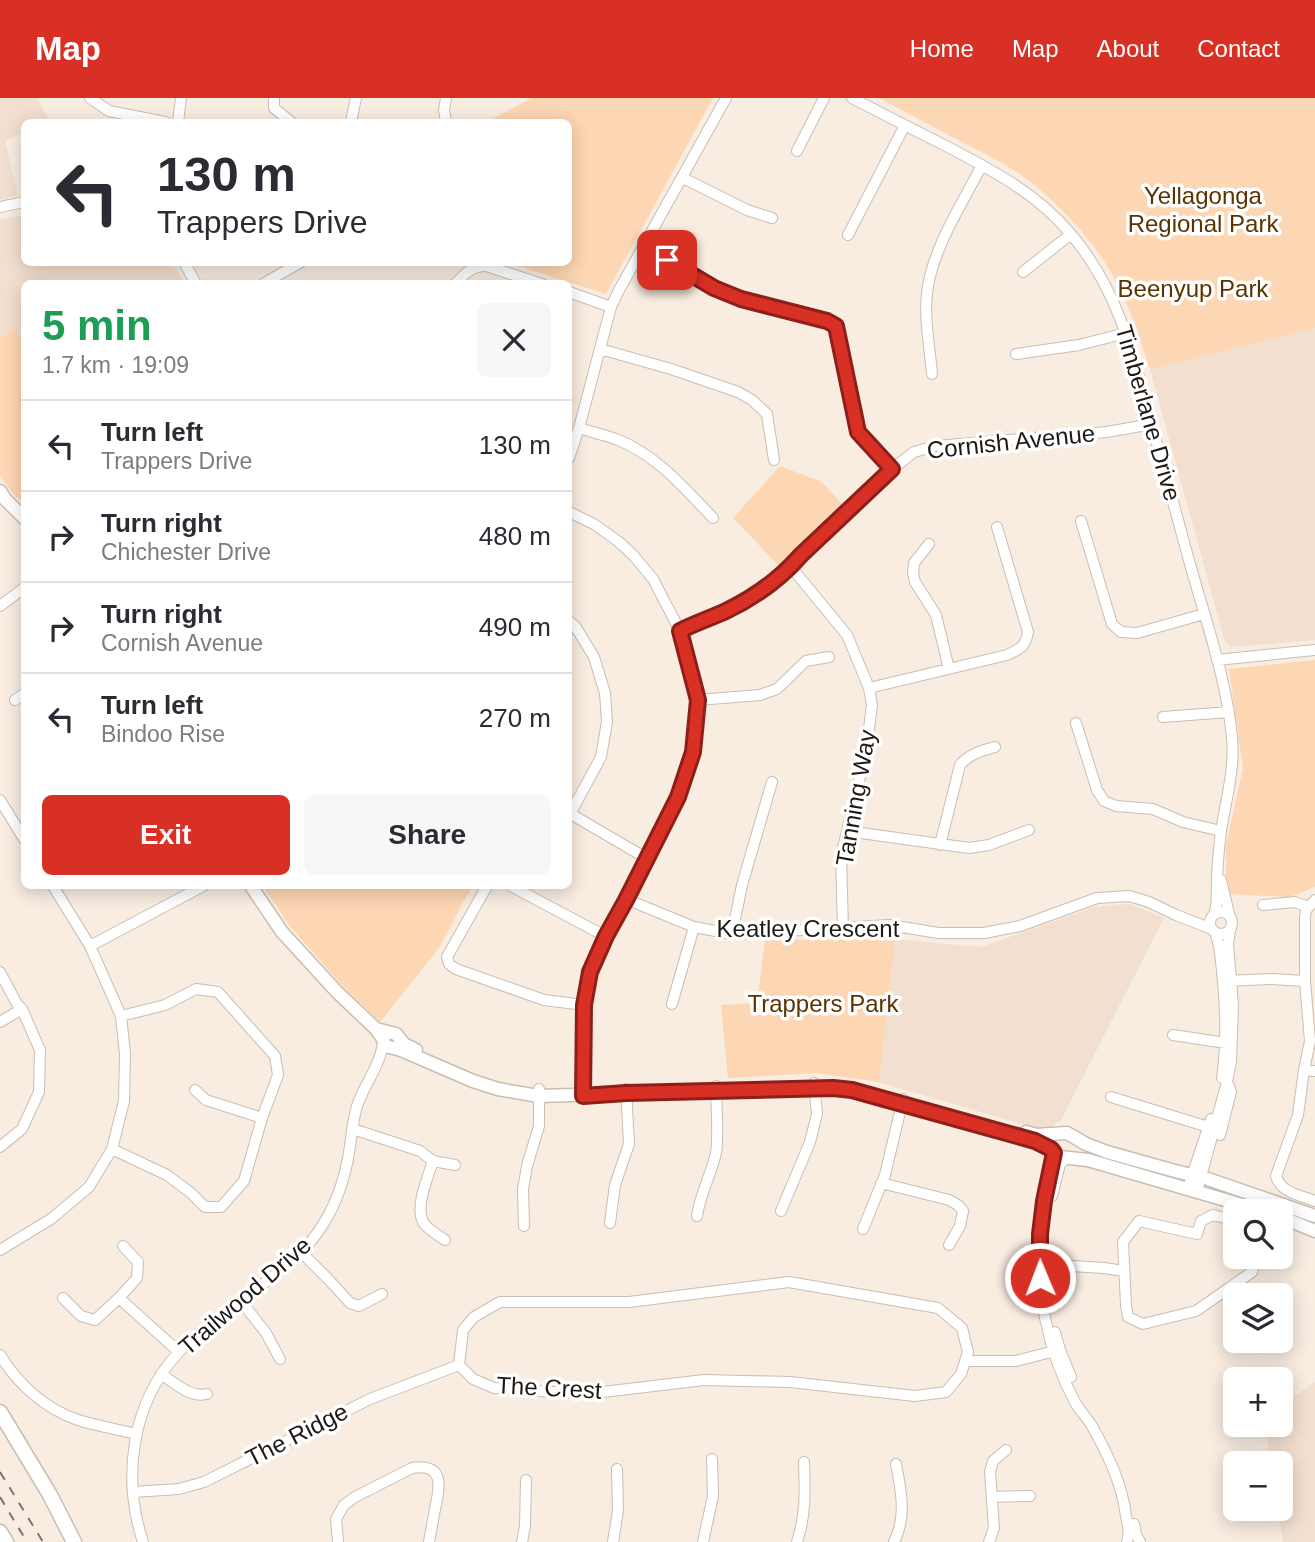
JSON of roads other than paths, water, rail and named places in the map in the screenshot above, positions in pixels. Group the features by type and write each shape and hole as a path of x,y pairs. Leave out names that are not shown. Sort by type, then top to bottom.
{"highway":[{"path":"0,1412 50,1494 85,1542"},
{"path":"50,1494 74,1542"},
{"path":"0,1532 6,1542"}],"main road":[{"path":"0,491 21,515"},
{"path":"253,889 282,932 387,1041 404,1044 440,1063 475,1076 539,1092 852,1085 1035,1141 1059,1154 1225,1199"},
{"path":"902,1100 1036,1135 1067,1133 1107,1152 1197,1176 1315,1216"},
{"path":"1059,1134 1052,1140 1059,1154"},
{"path":"1059,1154 1071,1155 1076,1149 1074,1138"},
{"path":"1293,1222 1315,1231"}],"street":[{"path":"90,98 109,111 150,119"},
{"path":"178,119 181,98"},
{"path":"274,98 274,108 287,119"},
{"path":"352,119 356,98"},
{"path":"446,98 446,119"},
{"path":"572,449 611,307 726,98"},
{"path":"797,151 824,98"},
{"name":"Timberlane Drive","path":"852,98 982,165 1031,196 1071,234 1093,263 1121,317 1138,369 1229,712 1232,775 1221,831 1216,908 1212,916"},
{"path":"848,236 905,125"},
{"path":"932,374 926,310 932,270 944,237 982,165"},
{"path":"683,178 747,210 772,218"},
{"path":"0,208 21,203"},
{"path":"1023,272 1071,234"},
{"path":"643,246 714,288 741,299 827,321 836,326 858,432 892,469"},
{"path":"270,280 294,266"},
{"path":"459,280 469,270 479,266"},
{"path":"486,266 527,280"},
{"path":"282,273 286,280"},
{"path":"572,293 611,307"},
{"path":"1016,354 1079,345 1126,333"},
{"path":"600,349 738,391 767,414 774,460"},
{"name":"Cornish Avenue","path":"680,631 728,610 764,588 791,567 892,469 914,452 935,446 1107,432 1152,424"},
{"path":"579,428 640,450 666,469 713,518"},
{"path":"572,514 607,532 634,556 653,579 680,631 698,700 693,752 678,797 590,972 584,1005 582,1091"},
{"path":"1081,521 1112,624 1121,632 1137,633 1204,614"},
{"path":"869,688 1007,655 1023,648 1028,632 997,527"},
{"path":"929,544 914,563 913,573 915,582 936,615 949,669"},
{"name":"Tanning Way","path":"791,567 847,635 869,688 872,705 866,752 841,856 843,929"},
{"path":"0,606 21,590"},
{"path":"572,624 594,657 605,693 607,722 601,757 572,809"},
{"path":"1217,660 1315,650"},
{"path":"698,700 760,695 777,689 806,661 829,657"},
{"path":"1163,717 1229,712"},
{"path":"1076,723 1097,790 1104,801 1116,806 1153,809 1183,822 1221,831"},
{"path":"940,845 960,765 977,752 995,747"},
{"path":"732,934 742,885 772,782"},
{"path":"0,800 21,834"},
{"path":"572,816 646,858"},
{"path":"847,831 969,848 989,845 1029,830"},
{"name":"Timberlane Drive","path":"1219,858 1228,914"},
{"path":"0,1250 51,1219 89,1186 111,1149 124,1101 125,1054 121,1016 90,946 54,889"},
{"path":"90,946 197,889"},
{"path":"485,889 447,957 449,964 456,969 544,1000 584,1005"},
{"path":"517,889 606,936"},
{"name":"Keatley Crescent","path":"626,900 694,927 732,934 890,925 938,933 984,933 1020,926 1097,898 1121,895 1138,898 1214,931"},
{"path":"1263,905 1295,902 1311,904 1305,918 1305,981 1312,1041 1304,1070 1298,1115 1276,1176 1278,1184 1286,1190 1315,1201"},
{"path":"1193,922 1223,912 1232,920 1227,981 1231,1061 1227,1082 1193,1189"},
{"path":"1212,916 1210,924 1219,940 1233,1004 1238,1012 1238,1055 1231,1061"},
{"path":"672,1004 694,927"},
{"path":"1214,931 1225,933 1230,930"},
{"path":"0,972 22,1009 40,1050 39,1092 22,1129 0,1147"},
{"path":"1227,981 1305,981"},
{"path":"111,1149 167,1175 205,1207 221,1207 244,1181 262,1118 278,1075 275,1056 218,992 195,989 165,1005 121,1016"},
{"path":"1209,1149 1229,1044 1233,1004"},
{"path":"0,1022 22,1009"},
{"path":"1173,1035 1229,1044"},
{"name":"Trailwood Drive","path":"143,1542 136,1516 132,1463 136,1434 148,1399 161,1374 179,1352 301,1252 317,1233 338,1193 348,1161 357,1107 387,1041"},
{"path":"1304,1070 1315,1071"},
{"path":"1197,1176 1209,1149 1219,1138 1231,1092 1227,1082"},
{"path":"781,1211 810,1142 817,1114 814,1085"},
{"path":"697,1216 699,1201 716,1151 716,1088"},
{"path":"195,1090 206,1100 262,1118"},
{"path":"610,1223 615,1185 629,1144 626,1090"},
{"path":"524,1226 523,1189 539,1126 539,1092"},
{"path":"1111,1097 1212,1128"},
{"path":"863,1229 885,1175 902,1100"},
{"path":"353,1129 420,1151 433,1161 455,1165"},
{"path":"1059,1154 1060,1164 1050,1202 1041,1293 1056,1351 1076,1404 1090,1423 1116,1473 1124,1500 1128,1542 1140,1542"},
{"path":"433,1161 420,1205 421,1219 445,1240"},
{"path":"881,1183 949,1199 958,1205 963,1211 962,1219 949,1245"},
{"path":"1223,1218 1213,1215 1201,1221 1197,1234 1139,1221 1123,1242 1128,1317 1143,1324 1196,1311 1253,1269"},
{"path":"64,1298 81,1316 95,1320 136,1278 138,1262 123,1246"},
{"path":"301,1252 350,1303 359,1306 382,1294"},
{"path":"1042,1264 1124,1271"},
{"path":"459,1365 463,1330 474,1317 499,1302 629,1302 789,1282 938,1308 962,1328 968,1352 965,1362 1016,1361 1056,1351"},
{"path":"119,1298 179,1352"},
{"path":"241,1301 266,1333 280,1359"},
{"path":"1056,1351 1122,1471 1140,1542"},
{"path":"0,1356 22,1384 50,1406 79,1420 136,1434"},
{"name":"The Crest","path":"459,1365 473,1379 494,1388 586,1394 704,1380 790,1382 915,1396 946,1392 961,1374 965,1362"},
{"name":"The Ridge","path":"133,1492 179,1489 204,1482 370,1398 459,1365"},
{"path":"161,1374 187,1392 199,1396 207,1394"},
{"path":"989,1542 994,1528 990,1472 993,1461 1006,1450"},
{"path":"703,1542 713,1496 712,1459"},
{"path":"797,1542 803,1522 806,1494 804,1462"},
{"path":"894,1542 899,1533 903,1507 896,1464"},
{"path":"338,1542 337,1519 344,1505 412,1468 423,1466 435,1473 440,1484 429,1542"},
{"path":"612,1542 618,1511 617,1469"},
{"path":"522,1542 526,1480"},
{"path":"992,1497 1030,1496"}],"railway":[{"path":"0,1472 43,1542"},
{"path":"0,1497 27,1542"}],"park label":[{"name":"Yellagonga Regional Park","path":"1203,210"},
{"name":"Beenyup Park","path":"1193,289"},
{"name":"Trappers Park","path":"823,1004"}]}
